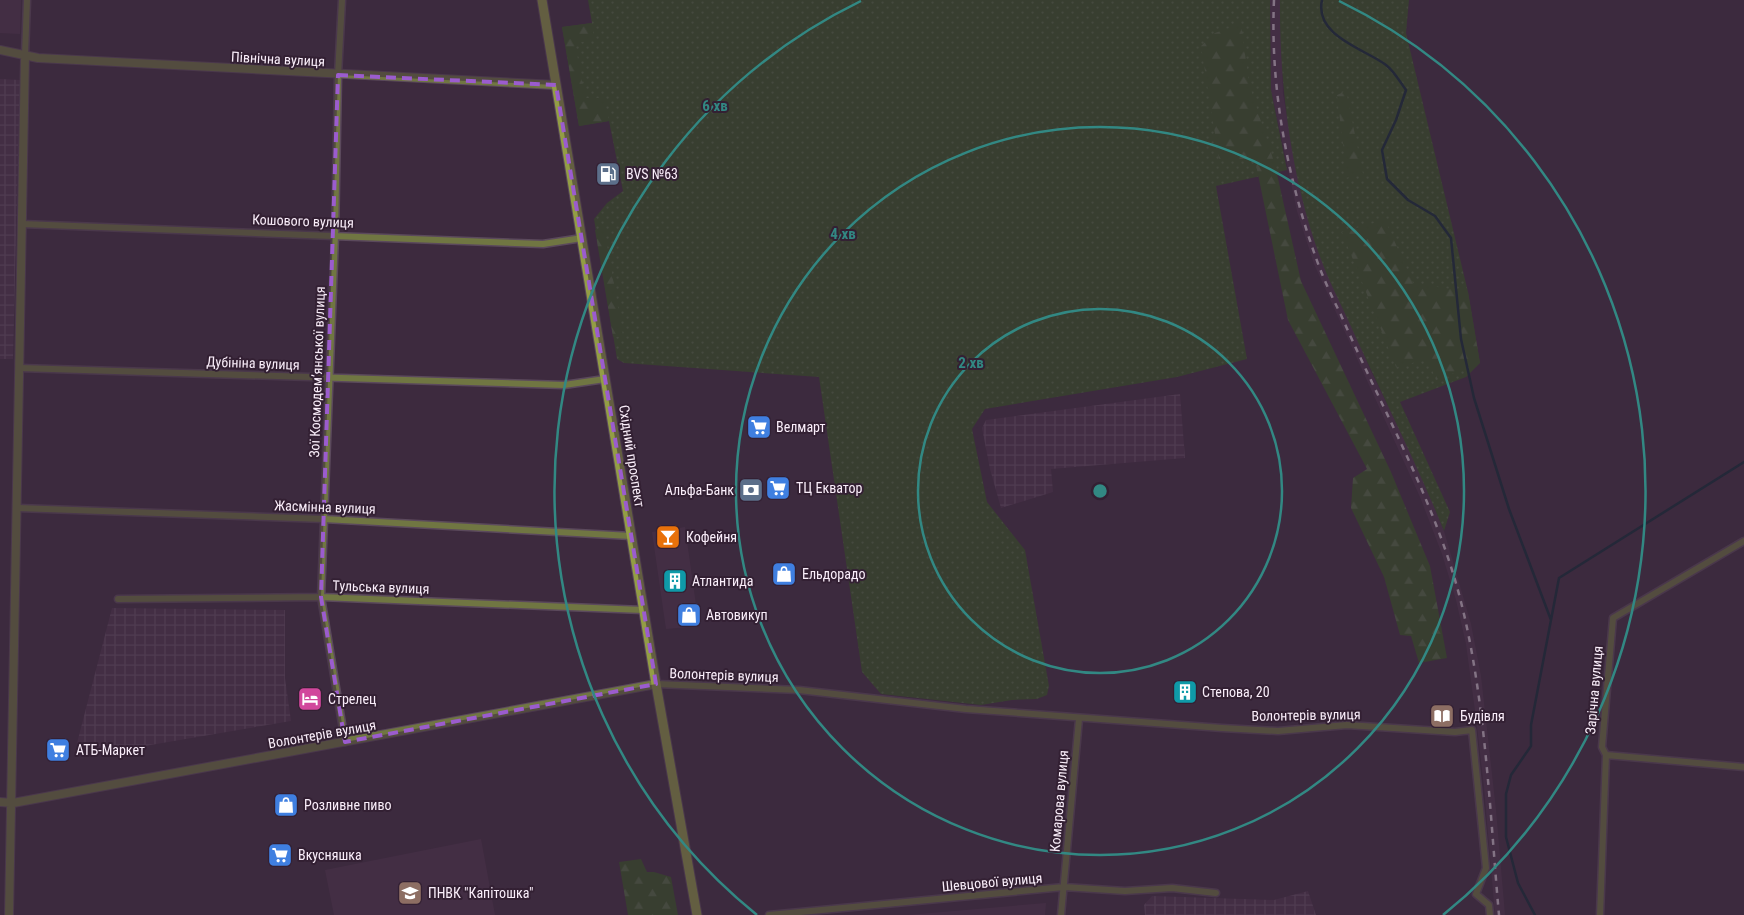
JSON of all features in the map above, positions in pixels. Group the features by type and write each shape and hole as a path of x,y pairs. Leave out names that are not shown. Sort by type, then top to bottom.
{"main road":[{"name":"Східний проспект","path":"542,0 643,610 697,915"}],"street":[{"path":"10,915 26,0"},
{"name":"Зої Космодем’янської вулиця","path":"342,0 322,597 345,742"},
{"name":"Північна вулиця","path":"0,50 38,58 556,85"},
{"name":"Кошового вулиця","path":"22,224 543,244 582,238"},
{"name":"Дубініна вулиця","path":"20,368 564,385 605,379"},
{"name":"Жасмінна вулиця","path":"18,508 324,519 631,536"},
{"name":"Зарічна вулиця","path":"1600,915 1606,755 1602,747 1612,618 1744,541"},
{"name":"Тульська вулиця","path":"118,599 322,597 643,610"},
{"name":"Волонтерів вулиця","path":"0,802 13,803 656,684 799,690 1079,719 1278,731 1347,725 1455,732 1472,730 1486,868 1476,894 1489,904 1490,915"},
{"name":"Комарова вулиця","path":"1061,915 1079,719"},
{"path":"1606,755 1744,767"},
{"name":"Шевцової вулиця","path":"769,915 1064,887 1125,891 1172,888 1216,893"}],"highlighted area":[{"path":"338,75 556,85 656,684 345,742 321,597"}],"shaded area":[{"path":"0,0 21,0 20,34 0,33"},
{"path":"1270,0 1280,0 1283,94 1298,180 1369,367 1420,472 1444,531 1471,624 1481,676 1496,810 1505,915 1495,915 1476,718 1466,644 1456,600 1442,554 1420,497 1314,264 1297,211 1271,90"},
{"path":"0,79 20,80 13,359 0,359"},
{"path":"1180,394 1185,458 1051,469 1053,492 1001,508 990,469 982,428 986,420"},
{"path":"685,527 699,626 666,629 652,532"},
{"path":"112,608 285,610 285,678 291,721 92,755 77,743"},
{"name":"ПНВК \"Капітошка\"","path":"481,839 495,915 334,915 325,870"},
{"path":"1308,891 1316,915 1145,915 1144,905 1152,896 1274,900"},
{"path":"1046,903 1045,915 908,915"}],"green space":[{"path":"588,0 1270,0 1271,90 1287,170 1216,186 1247,359 1177,377 985,409 972,429 987,502 1025,550 1049,686 1047,695 1037,699 1012,700 981,705 881,694 862,672 819,377 624,363 617,359 594,219 607,203 623,191 609,121 579,126 562,27 592,23"},
{"path":"1280,0 1409,0 1406,33 1468,292 1480,363 1466,377 1400,402 1450,512 1444,531 1329,279 1309,224 1294,161 1289,129 1282,63"},
{"path":"592,23 594,40 575,43 585,98 604,98 609,121 579,126 562,27"},
{"path":"1241,24 1249,84 1275,165 1301,281 1391,472 1430,566 1447,658 1419,663 1411,636 1400,635 1384,577 1351,508 1353,478 1367,469 1288,320 1255,160 1219,159 1201,46 1215,33"},
{"path":"1346,91 1363,174 1345,178 1345,161 1337,95"},
{"path":"1385,220 1413,283 1468,292 1480,363 1436,380 1428,359 1396,367 1342,232"},
{"path":"604,228 623,336 613,337 595,230"},
{"path":"641,859 647,872 671,877 678,915 628,915 619,862"}],"waterway":[{"path":"1322,0 1322,12 1326,23 1333,32 1354,47 1386,65 1406,90 1396,120 1382,150 1387,179 1408,200 1435,216 1451,238 1461,339 1474,398 1509,509 1551,620"},
{"path":"1535,915 1518,883 1506,837 1506,794 1511,775 1531,746 1531,725 1559,578 1744,462"}],"railway":[{"path":"1274,0 1273,33 1278,99 1289,164 1306,227 1328,287 1428,505 1441,537 1463,610 1479,696 1499,915"}],"place":[{"name":"BVS №63","path":"608,174"},
{"name":"Велмарт","path":"759,427"},
{"name":"ТЦ Екватор","path":"778,488"},
{"name":"Альфа-Банк","path":"751,490"},
{"name":"Кофейня","path":"668,537"},
{"name":"Ельдорадо","path":"784,574"},
{"name":"Атлантида","path":"675,581"},
{"name":"Автовикуп","path":"689,615"},
{"name":"Степова, 20","path":"1185,692"},
{"name":"Стрелец","path":"310,699"},
{"name":"Будівля","path":"1442,716"},
{"name":"АТБ-Маркет","path":"58,750"},
{"name":"Розливне пиво","path":"286,805"},
{"name":"Вкусняшка","path":"280,855"},
{"name":"ПНВК \"Капітошка\"","path":"410,893"}]}
